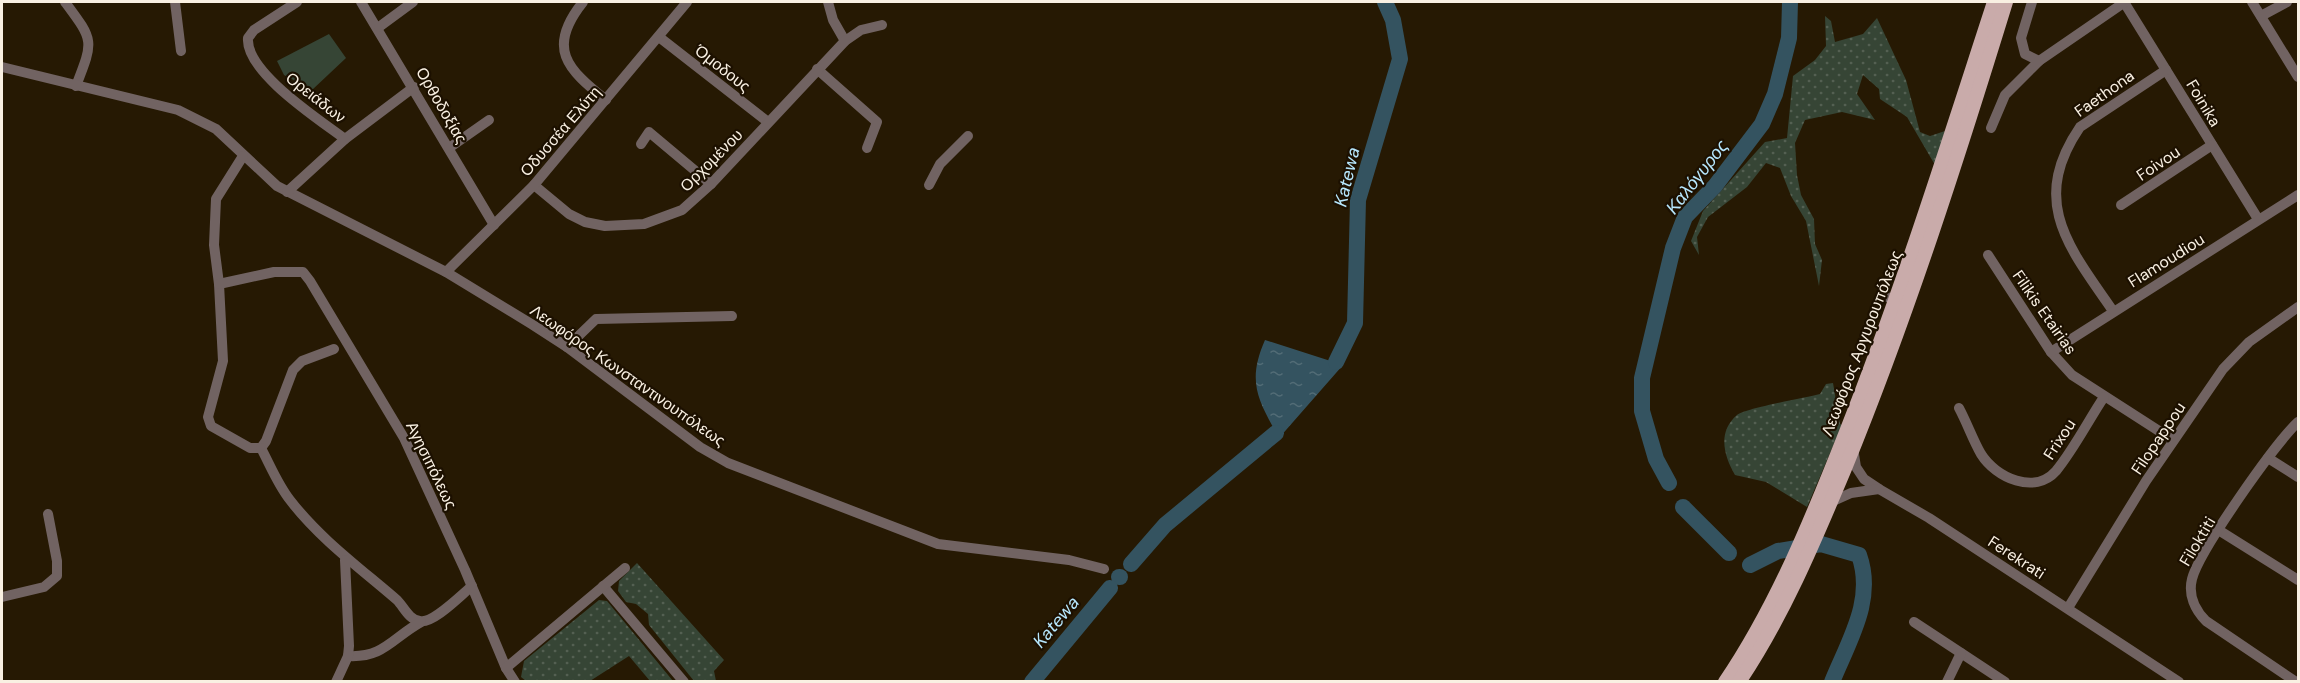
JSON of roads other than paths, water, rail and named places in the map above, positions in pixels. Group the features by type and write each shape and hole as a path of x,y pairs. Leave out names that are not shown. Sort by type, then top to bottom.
{"main road":[{"name":"Λεωφόρος Αργυρουπόλεως","path":"1725,681 1779,588 1817,505 1896,300 1994,2"},
{"name":"Λεωφόρος Αργυρουπόλεως","path":"1739,681 1794,585 1853,448 1932,237 2006,2"}],"street":[{"path":"65,2 87,31 90,40 89,52 76,86"},
{"path":"175,2 181,51"},
{"name":"Ορειάδων","path":"297,2 254,30 248,38 249,48 270,82 345,139"},
{"name":"Ορθοδοξίας","path":"361,2 379,27 494,225"},
{"path":"379,27 414,2"},
{"path":"583,2 567,25 564,35 565,57 577,76 606,100"},
{"name":"Οδυσσέα Ελύτη","path":"446,272 534,185 687,2"},
{"path":"828,2 833,20 845,40"},
{"path":"2032,2 2021,38 2025,54 2039,61"},
{"path":"1991,128 2005,95 2039,61 2124,2"},
{"name":"Foinika","path":"2124,2 2258,219"},
{"path":"2252,2 2298,77"},
{"path":"2261,16 2287,2"},
{"name":"Ορχομένου","path":"534,185 569,214 585,222 626,226 663,218 682,210 711,184 845,40 861,30 882,25"},
{"name":"Όμοδους","path":"659,37 768,122"},
{"name":"Λεωφόρος Κωνσταντινουπόλεως","path":"2,67 178,110 197,117 216,129 262,175 287,192 446,272 567,347 700,447 728,463 938,544 1069,560 1104,569"},
{"path":"817,69 877,123 867,148"},
{"name":"Faethona","path":"2113,311 2069,247 2060,222 2055,192 2058,170 2071,140 2080,127 2166,70"},
{"path":"287,192 345,139 414,87"},
{"path":"449,148 489,120"},
{"path":"641,144 649,132 711,184"},
{"path":"929,185 940,164 968,136"},
{"name":"Foivou","path":"2121,206 2212,145"},
{"path":"243,156 216,199 214,245 219,284 223,361 208,417 211,426 221,432 250,448 261,448"},
{"name":"Flamoudiou","path":"2051,352 2298,195"},
{"name":"Filikis Etairias","path":"1988,255 2051,352 2072,375 2173,440"},
{"name":"Αγησιπόλεως","path":"219,284 274,272 303,272 404,438 472,586 506,668 515,681"},
{"path":"1881,295 1896,300"},
{"name":"Filopappou","path":"2068,608 2173,440 2223,369 2249,342 2298,307"},
{"path":"567,347 596,319 732,316"},
{"path":"261,448 266,441 293,370 302,361 334,349"},
{"name":"Frixou","path":"1959,408 1982,456 1991,466 2012,479 2028,484 2041,482 2055,472 2104,397"},
{"name":"Filoktiti","path":"2296,681 2206,621 2198,613 2191,588 2193,577 2220,531 2268,458 2298,422"},
{"path":"261,448 290,500 345,560 401,604 412,618 421,622"},
{"name":"Ferekrati","path":"1853,448 1856,467 1864,479 1929,518 2179,681"},
{"path":"2268,458 2298,477"},
{"path":"1831,502 1851,493 1879,489"},
{"path":"2,597 44,587 57,576 57,561 48,514"},
{"path":"2220,531 2298,580"},
{"path":"336,681 348,657 345,560"},
{"path":"506,668 625,568"},
{"path":"348,657 366,657 377,653 421,622 430,620 472,586"},
{"path":"603,586 684,681"},
{"path":"1914,622 2005,681"},
{"path":"1947,681 1961,652"}],"water":[{"path":"1265,340 1343,365 1279,438 1257,391 1256,368"}],"waterway":[{"name":"Katewa","path":"1336,362 1355,323 1358,200 1400,59 1393,20 1385,2"},
{"name":"Καλόγυρος","path":"1669,483 1656,459 1642,411 1642,378 1673,248 1685,217 1715,186 1762,124 1775,94 1789,38 1790,2"},
{"name":"Katewa","path":"1131,564 1165,525 1276,433"},
{"name":"Καλόγυρος","path":"1683,507 1729,553"},
{"name":"Καλόγυρος","path":"1750,565 1778,551 1821,544 1859,555 1864,588 1862,604 1858,620 1832,682"},
{"name":"Katewa","path":"1032,682 1110,588"}]}
